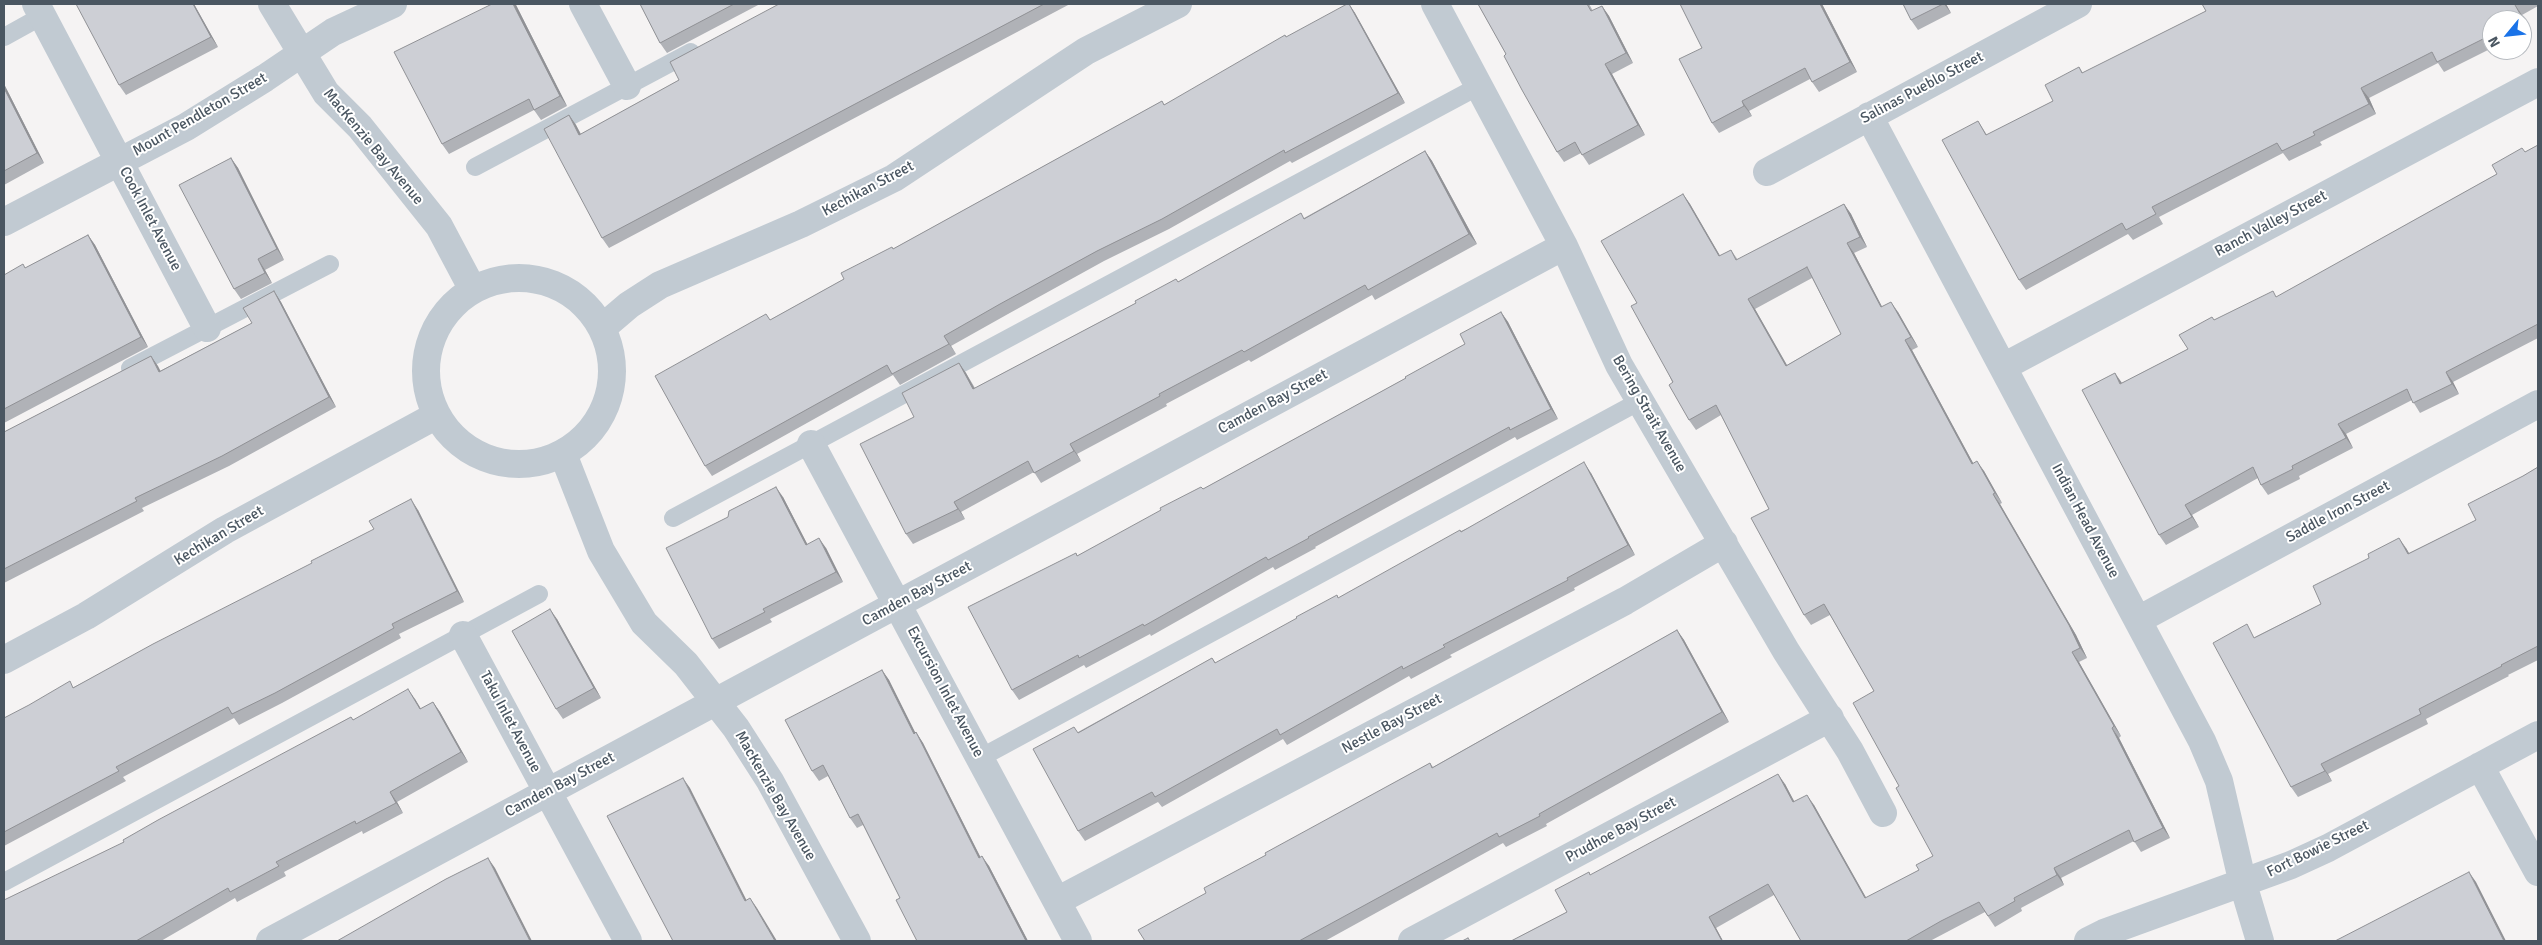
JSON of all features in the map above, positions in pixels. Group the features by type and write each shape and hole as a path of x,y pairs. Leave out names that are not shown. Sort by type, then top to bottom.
{"street":[{"name":"MacKenzie Bay Avenue","path":"272,4 301,55 326,93 360,127 439,226 473,290"},
{"name":"Mount Pendleton Street","path":"4,222 186,127 301,55 333,32 393,4"},
{"path":"583,4 627,86"},
{"name":"Kechikan Street","path":"602,328 630,305 660,285 801,224 894,178 1086,51 1178,4"},
{"name":"Bering Strait Avenue","path":"1435,4 1564,246 1619,366 1786,651 1830,718 1883,813"},
{"name":"Salinas Pueblo Street","path":"1767,172 2078,4"},
{"name":"Cook Inlet Avenue","path":"39,10 207,328"},
{"name":"Ranch Valley Street","path":"2003,367 2538,82"},
{"name":"Indian Head Avenue","path":"1869,116 2202,741 2219,781 2243,884 2260,941"},
{"name":"Camden Bay Street","path":"270,941 1564,246"},
{"path":"531,278 559,287 583,304 602,328 611,356 612,384 603,413 587,436 563,454 536,464 506,464 478,455 454,439 437,415 427,388 426,359 435,331 451,308 473,290 501,280 531,278"},
{"name":"Saddle Iron Street","path":"2138,620 2538,404"},
{"name":"Kechikan Street","path":"4,660 86,616 225,530 437,415"},
{"name":"Excursion Inlet Avenue","path":"811,444 1078,941"},
{"name":"MacKenzie Bay Avenue","path":"563,454 601,551 644,622 686,664 736,728 770,781 857,941"},
{"name":"Nestle Bay Street","path":"1057,901 1625,601 1724,543"},
{"name":"Taku Inlet Avenue","path":"463,635 628,941"},
{"name":"Prudhoe Bay Street","path":"1412,941 1830,718"},
{"name":"Fort Bowie Street","path":"2088,941 2104,933 2243,884 2328,848 2538,734"},
{"path":"2480,766 2538,872"}],"lane":[{"path":"4,37 39,10"},
{"path":"475,167 704,45"},
{"path":"673,518 1479,86"},
{"path":"119,374 330,264"},
{"path":"980,758 1640,401"},
{"path":"4,882 539,594"}],"building":[{"path":"76,4 193,4 211,37 119,85"},
{"path":"492,4 513,4 560,96 534,110 529,99 442,144 394,52"},
{"path":"640,4 734,4 660,43"},
{"path":"779,4 1044,4 602,238 544,129 569,115 579,135 679,80 670,62"},
{"path":"1349,4 1398,93 1285,153 1284,150 1162,219 1097,251 1000,304 944,336 949,344 892,374 887,365 705,466 655,376 766,314 770,320 844,279 841,273 892,247 893,249 1162,101 1164,105 1285,35 1286,37"},
{"path":"1478,4 1587,4 1591,11 1602,6 1626,53 1605,64 1638,125 1582,155 1575,142 1557,152 1522,90 1504,56 1506,54"},
{"path":"1680,4 1820,4 1850,62 1812,82 1805,68 1742,101 1744,106 1712,123 1679,59 1702,48"},
{"path":"1903,4 1943,4 1911,20"},
{"path":"2202,4 2516,4 2518,10 2482,10 2482,40 2437,62 2432,52 2361,88 2369,104 2313,132 2315,135 2282,151 2277,143 2152,207 2156,214 2126,230 2122,223 2019,280 1942,140 1978,121 1986,135 2053,101 2045,85 2079,67 2082,73 2206,11"},
{"path":"4,88 37,153 4,171"},
{"path":"2538,145 2538,324 2446,372 2452,384 2413,403 2407,389 2338,424 2346,438 2292,466 2293,469 2261,485 2253,467 2185,505 2192,517 2159,535 2082,390 2115,373 2120,384 2188,349 2179,335 2212,317 2214,320 2273,291 2276,297 2497,174 2492,165 2522,148 2525,152"},
{"path":"1425,151 1469,234 1368,290 1365,285 1244,352 1242,350 1159,394 1160,396 1070,444 1074,451 1034,473 1028,461 954,502 958,509 906,534 860,444 914,417 902,393 959,363 973,389 1136,303 1135,301 1176,279 1178,282 1301,213 1304,219"},
{"path":"231,158 277,249 258,259 265,273 234,289 179,185"},
{"path":"1683,194 1719,256 1731,250 1736,260 1844,204 1860,237 1847,243 1881,307 1891,302 1911,337 1905,340 1972,464 1977,461 1995,493 1993,494 2069,625 2080,648 2072,652 2114,726 2112,728 2163,828 2134,842 2129,830 2054,868 2057,875 2014,898 2015,901 1988,916 1979,902 1906,941 1801,941 1768,884 1709,917 1722,941 1511,941 1567,912 1555,890 1589,872 1590,875 1778,774 1793,802 1807,795 1865,898 1919,870 1916,865 1933,856 1896,788 1899,786 1853,703 1874,691 1824,604 1804,615 1751,518 1769,509 1716,405 1689,420 1669,385 1673,382 1631,306 1637,303 1601,241","holes":["1807,267 1841,334 1786,366 1748,299"]},
{"path":"88,235 141,337 4,409 4,275 23,264 25,268"},
{"path":"274,291 329,397 222,456 135,498 137,501 4,569 4,432 151,356 159,372 252,323 243,308"},
{"path":"1501,312 1551,409 1510,430 1509,427 1268,560 1266,557 1144,626 1143,624 1079,658 1078,655 1012,690 968,607 1076,553 1077,556 1161,510 1160,508 1201,487 1203,489 1406,378 1465,344 1460,334"},
{"path":"1584,462 1628,545 1567,578 1568,580 1443,645 1445,647 1403,669 1402,666 1280,735 1277,729 1155,797 1152,792 1078,831 1033,749 1074,727 1078,733 1212,658 1215,663 1337,595 1338,598 1460,530 1461,532"},
{"path":"2538,467 2538,646 2419,709 2421,714 2321,764 2325,771 2291,787 2213,643 2247,624 2254,638 2321,604 2313,586 2369,558 2368,554 2399,538 2408,554 2476,520 2468,504"},
{"path":"776,487 806,545 819,538 836,572 763,609 765,612 712,639 666,548 728,517 729,511"},
{"path":"411,499 457,591 392,624 394,628 275,693 232,714 228,707 116,767 119,771 4,832 4,718 70,681 73,688 153,644 312,563 311,561 374,529 369,521"},
{"path":"550,609 594,688 556,709 512,631"},
{"path":"1677,630 1722,712 1539,814 1540,816 1499,837 1497,833 1299,941 1145,941 1138,930 1206,893 1204,888 1266,855 1265,853 1430,763 1432,768"},
{"path":"882,670 914,734 916,732 979,858 982,856 1026,941 917,941 896,900 900,898 858,814 850,818 823,765 812,771 785,720"},
{"path":"408,689 420,709 433,702 461,752 390,792 396,803 356,824 355,821 276,862 279,866 230,892 228,888 136,941 4,941 4,900 124,842 123,840 158,820 351,717 353,720"},
{"path":"683,778 745,901 750,898 775,941 673,941 607,816"},
{"path":"488,858 530,941 337,941 446,879"},
{"path":"2469,872 2504,941 2335,941"}]}
